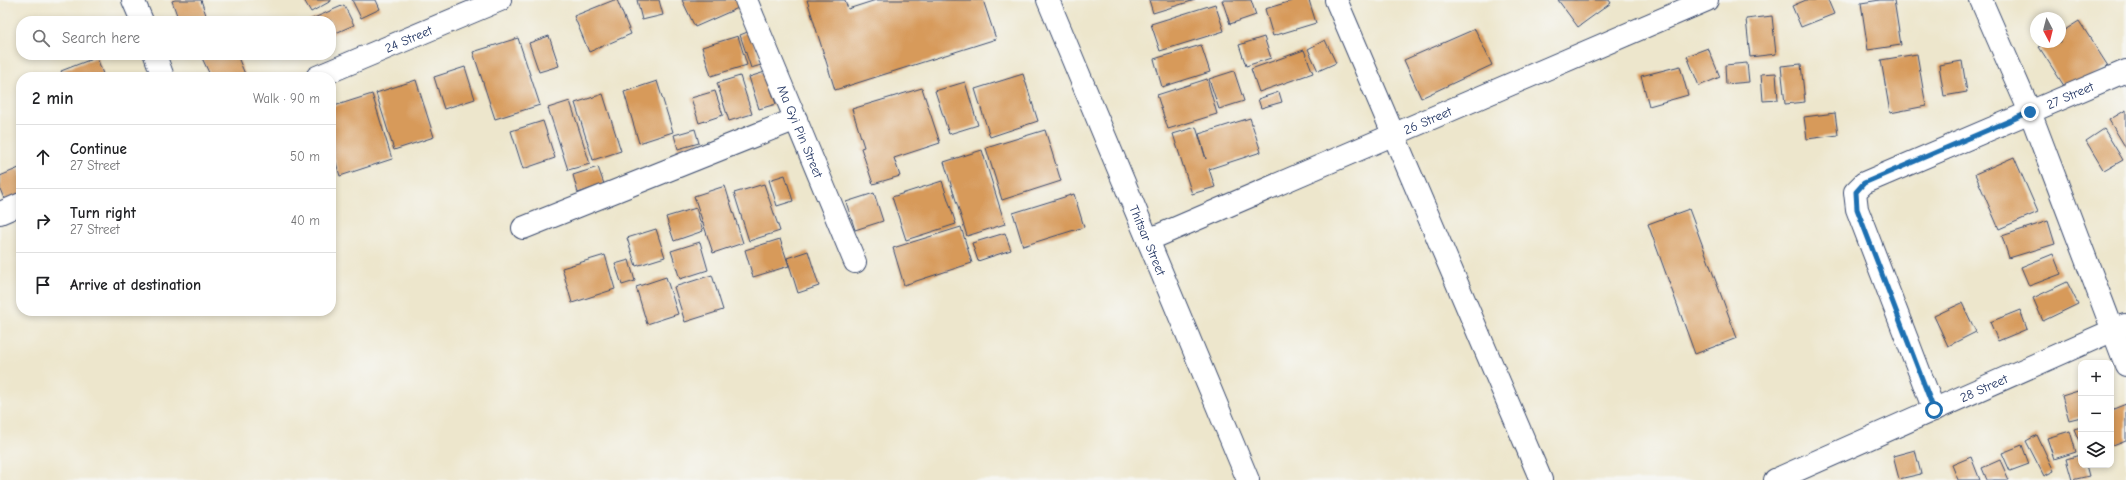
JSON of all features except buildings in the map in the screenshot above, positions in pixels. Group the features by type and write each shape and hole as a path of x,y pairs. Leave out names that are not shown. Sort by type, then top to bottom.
{"street":[{"path":"133,0 140,16"},
{"name":"24 Street","path":"329,72 500,0"},
{"name":"Ma Gyi Pin Street","path":"746,0 855,262"},
{"name":"Thitsar Street","path":"1048,0 1248,480"},
{"path":"1336,0 1541,480"},
{"name":"26 Street","path":"1148,240 1393,133 1707,0"},
{"path":"1981,0 2030,112 2119,328 2126,366"},
{"path":"157,60 161,72"},
{"name":"27 Street","path":"1934,410 1857,209 1856,192 1864,183 2126,71"},
{"path":"523,228 796,119"},
{"path":"0,213 16,206"},
{"name":"28 Street","path":"1775,480 2119,328"}],"route":[{"path":"1934,410 1857,209 1856,192 1864,183 2030,112"}]}
